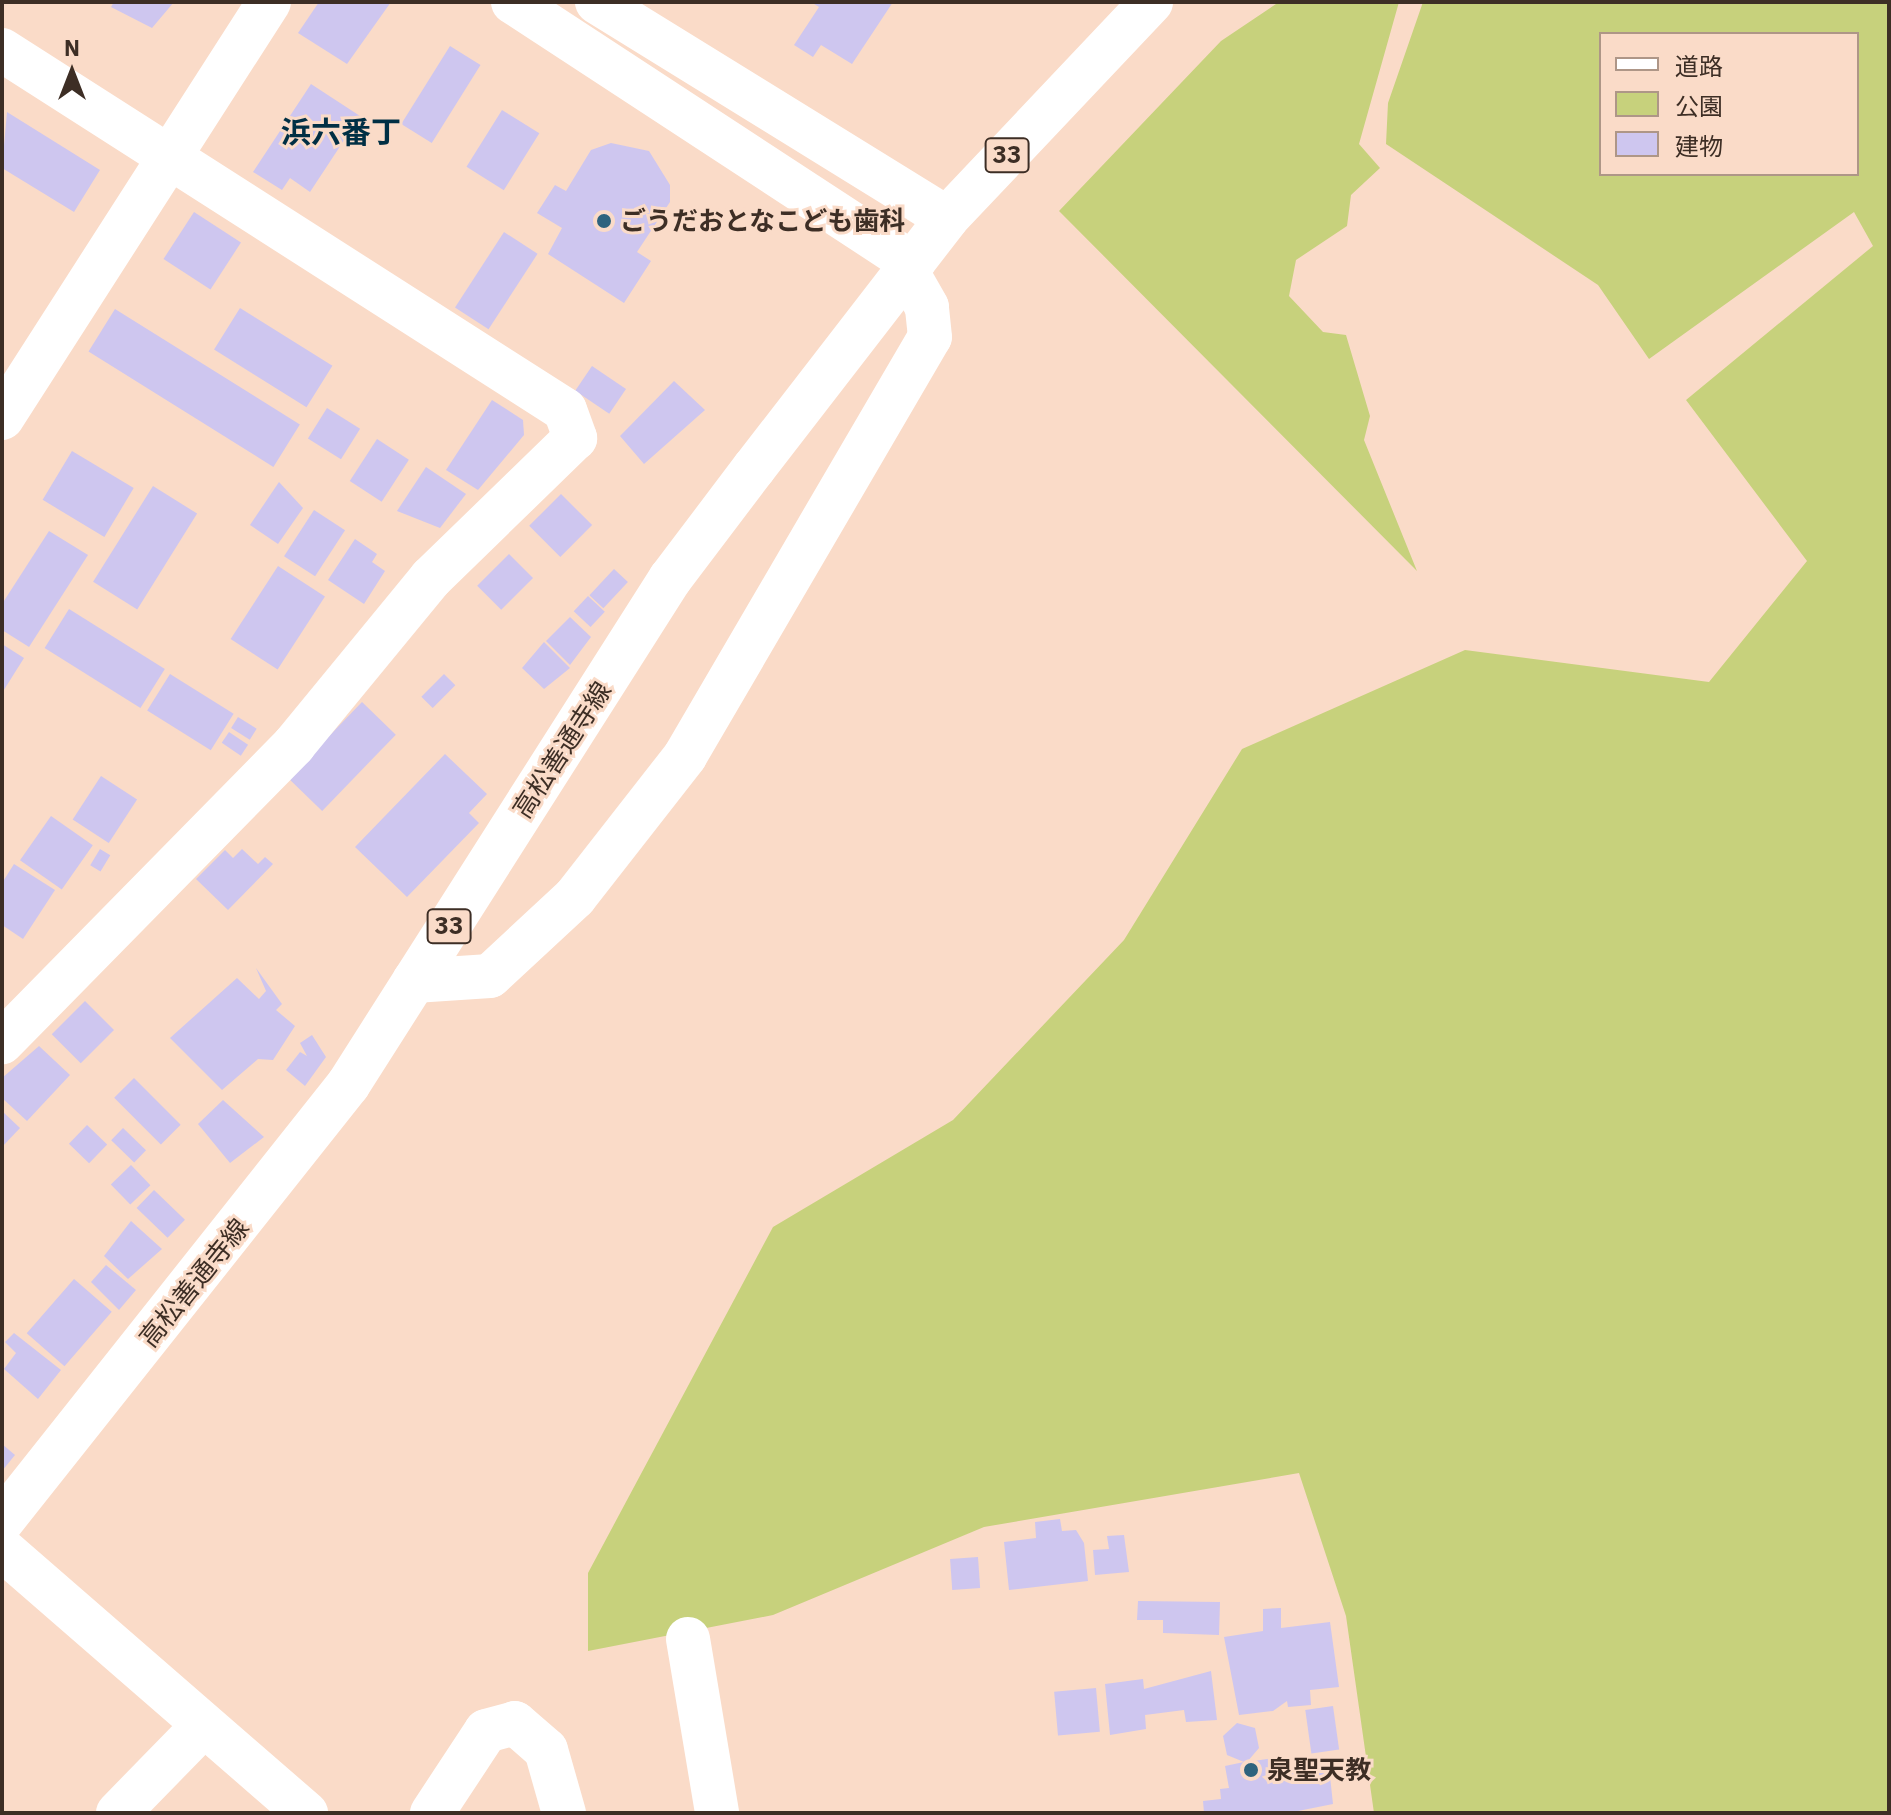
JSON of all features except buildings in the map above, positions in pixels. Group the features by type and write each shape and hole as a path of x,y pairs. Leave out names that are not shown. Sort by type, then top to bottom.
{"street":[{"path":"2,418 269,2"},
{"path":"414,981 490,976 575,897 685,756 930,337 927,307 910,268 513,2"},
{"path":"597,2 947,218"},
{"name":"高松善通寺線","path":"2,1521 275,1182 414,981 670,579 947,218 1151,2"},
{"path":"2,50 565,410 575,438 431,578 294,745 2,1042"},
{"path":"2,1549 201,1728 306,1813"},
{"path":"688,1639 717,1813"},
{"path":"432,1813 486,1731 515,1723 546,1750 564,1813"},
{"path":"118,1813 201,1728"}],"green space":[{"path":"1279,2 1399,2 1359,144 1380,168 1351,195 1347,226 1296,260 1289,296 1323,332 1346,335 1370,416 1364,440 1417,571 1059,211 1221,41"},
{"path":"1423,2 1889,2 1889,1813 1374,1813 1346,1616 1299,1473 984,1527 773,1615 588,1651 588,1573 773,1227 953,1120 1124,940 1242,749 1465,650 1709,682 1807,561 1686,400 1873,246 1854,212 1649,359 1598,285 1386,144 1388,103"}],"place":[{"name":"ごうだおとなこども歯科","path":"604,221"},
{"name":"泉聖天教","path":"1251,1770"}],"district":[{"name":"浜六番丁","path":"341,132"}]}
